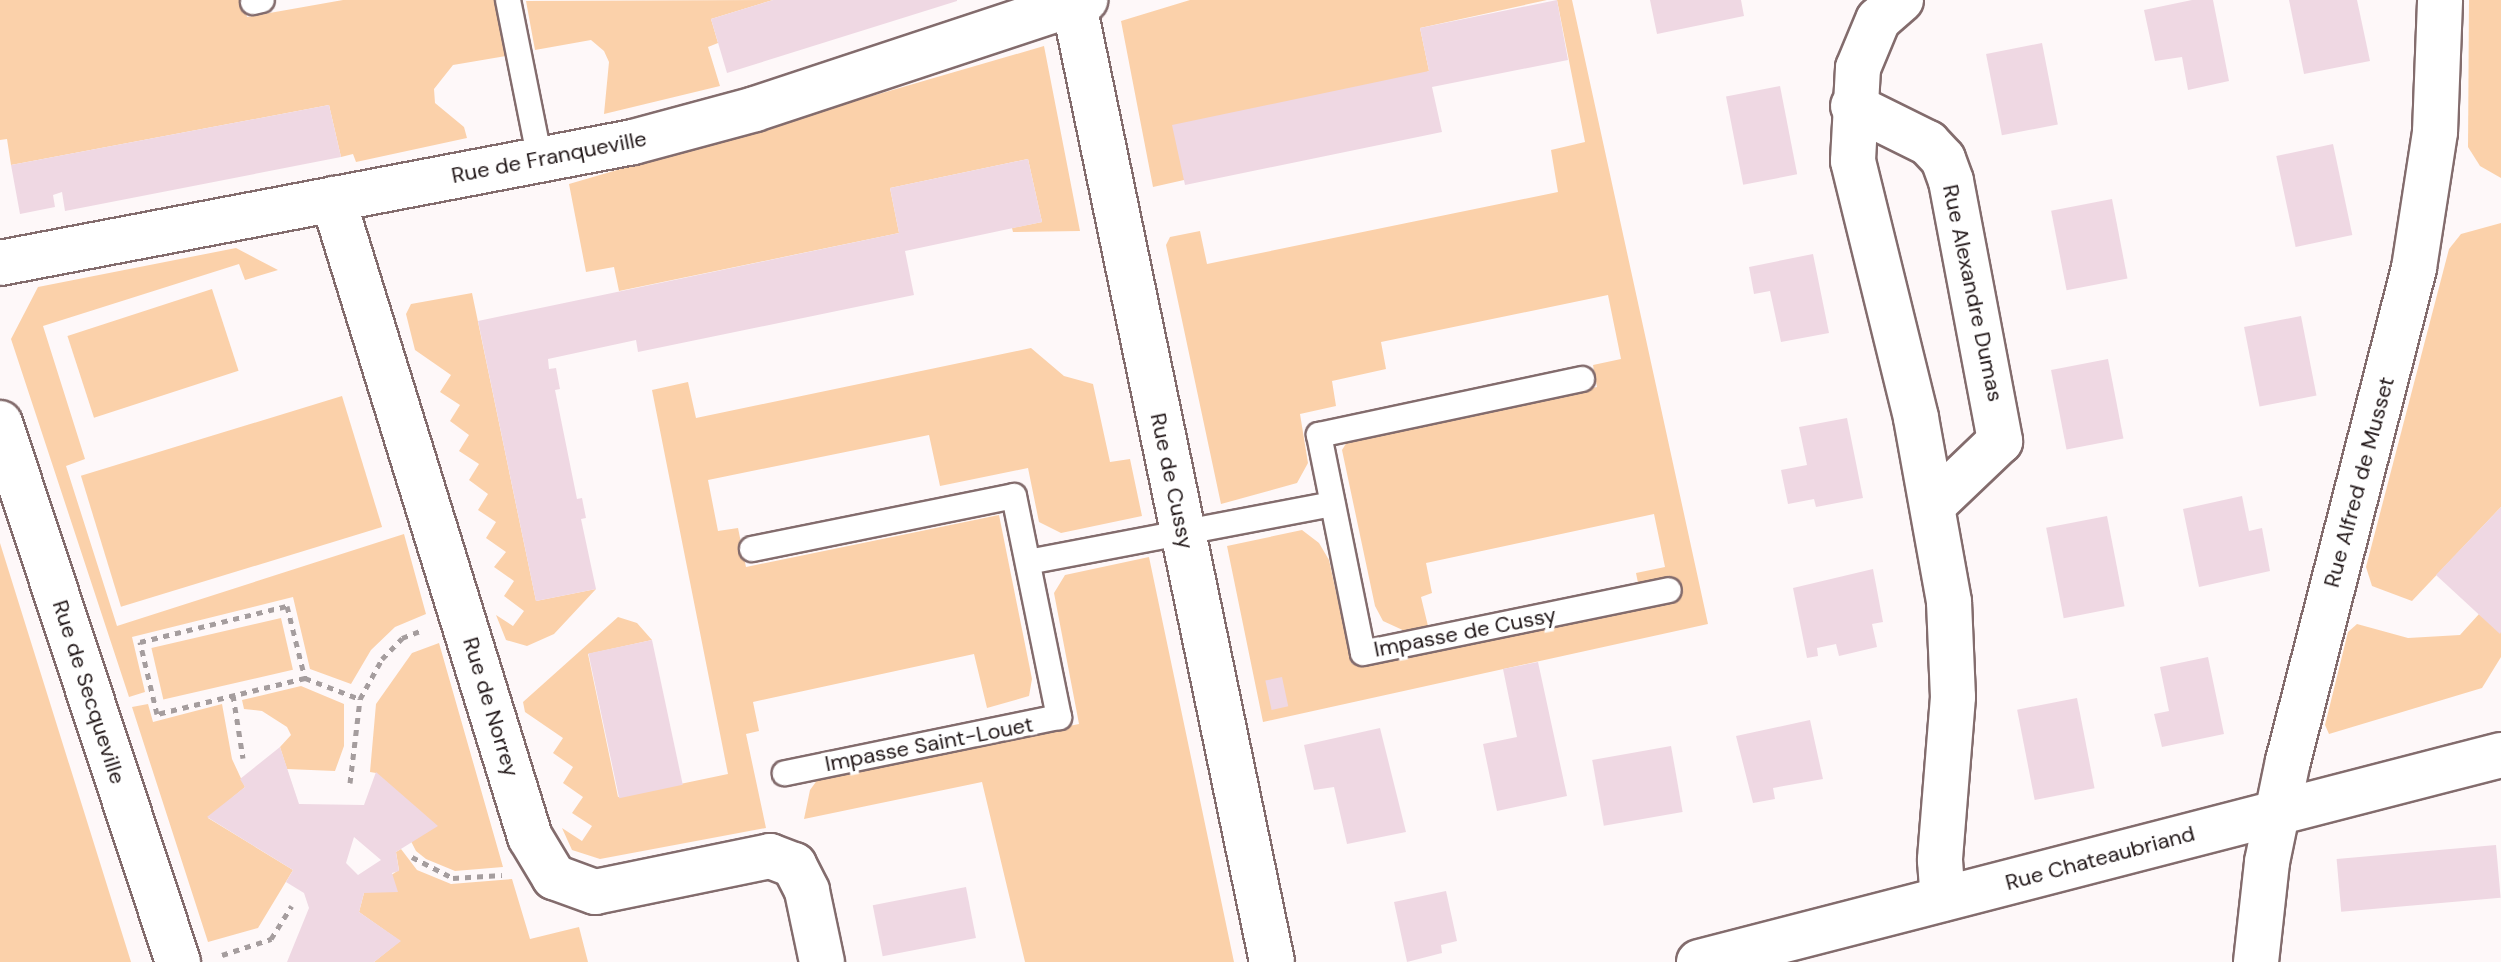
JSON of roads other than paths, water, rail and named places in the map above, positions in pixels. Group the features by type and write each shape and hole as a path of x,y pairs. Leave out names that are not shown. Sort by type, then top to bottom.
{"street":[{"path":"1901,0 1878,20 1866,45 1853,106 1853,161 1934,504 1949,602 1953,697 1940,860 1943,899"},
{"name":"Rue Alfred de Musset","path":"2256,962 2277,812 2414,268 2435,132 2440,0"},
{"name":"Rue de Franqueville","path":"0,263 540,160 755,109 1077,1"},
{"name":"Rue de Cussy","path":"1077,1 1272,962"},
{"name":"Rue Alexandre Dumas","path":"1853,106 1928,143 1943,159 1954,196 2000,441 1934,504"},
{"name":"Rue de Norrey","path":"333,199 530,837 554,877 595,892 770,856 794,865 801,878 822,962"},
{"name":"Rue de Secqueville","path":"0,423 198,959"},
{"name":"Rue Chateaubriand","path":"1717,960 2501,755"}],"lane":[{"path":"508,0 540,160"},
{"name":"Impasse de Cussy","path":"1582,379 1319,435 1363,653 1669,590"},
{"name":"Impasse Saint-Louet","path":"752,549 1014,496 1059,717 785,773"},
{"path":"1028,562 1146,536 1183,535 1333,504"}]}
